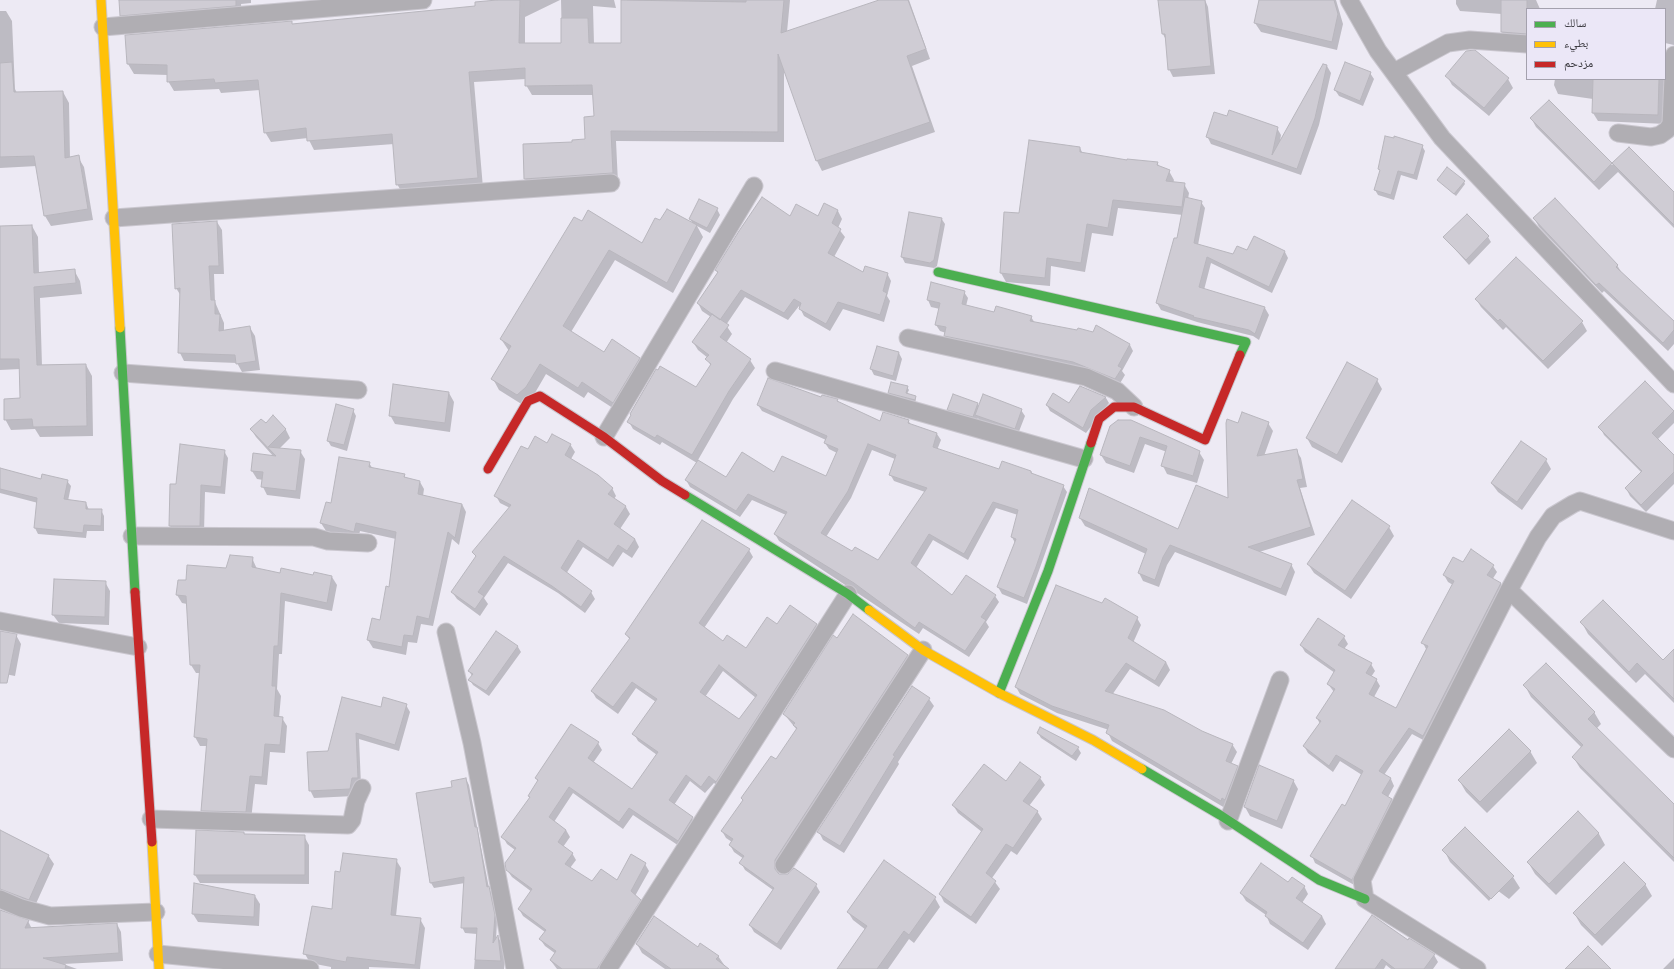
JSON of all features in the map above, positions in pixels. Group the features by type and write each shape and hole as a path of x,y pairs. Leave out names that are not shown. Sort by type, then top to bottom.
{"street":[{"path":"101,0 138,647 151,819 158,961 310,969"},
{"path":"103,27 423,0"},
{"path":"1349,0 1378,51 1442,138 1674,384"},
{"path":"1394,72 1448,43 1470,40 1526,44"},
{"path":"1618,133 1651,137 1660,135 1667,130 1671,124 1674,55"},
{"path":"114,218 610,183"},
{"path":"604,437 754,186"},
{"path":"908,338 1086,377 1117,391 1134,407 1205,440 1246,342 938,272"},
{"path":"774,371 1084,459"},
{"path":"123,373 358,390"},
{"path":"488,469 528,401 536,396 540,396 604,437 662,481 848,594 923,650 999,692 1093,740 1228,821 1319,880 1365,899 1452,963 1477,969"},
{"path":"999,692 1048,572 1084,459 1099,419 1114,407 1134,407"},
{"path":"1365,899 1362,880 1509,590 1538,536 1553,516 1573,504 1580,502 1674,531"},
{"path":"132,536 314,537 328,541 368,543"},
{"path":"1509,590 1674,749"},
{"path":"608,969 848,594"},
{"path":"0,621 138,647"},
{"path":"446,632 472,743 515,969"},
{"path":"784,865 923,650"},
{"path":"1228,821 1280,680"},
{"path":"151,819 348,825 352,820 356,801 362,788"},
{"path":"0,899 21,908 50,916 156,912"}],"building":[{"path":"119,0 236,0 236,6 120,16"},
{"path":"520,0 519,43 561,43 561,18 588,18 589,43 621,43 621,0 746,2 746,0 784,0 781,33 879,0 908,0 926,49 907,56 930,122 816,161 778,54 778,132 611,131 613,173 524,179 523,144 572,142 572,140 585,139 584,117 594,116 592,85 525,86 525,68 469,72 478,178 396,185 392,134 307,141 306,128 264,133 258,80 215,83 214,79 167,82 167,65 127,64 125,35 292,21 292,24 475,6 475,2"},
{"path":"1158,0 1205,0 1211,66 1168,70 1165,34 1162,34"},
{"path":"1259,0 1334,0 1338,14 1332,42 1254,23"},
{"path":"1501,0 1527,0 1526,34 1501,32"},
{"path":"1475,50 1509,78 1484,108 1445,76 1466,51"},
{"path":"12,62 14,92 63,91 65,158 79,155 88,209 44,216 34,156 0,157 0,63"},
{"path":"1345,62 1371,72 1360,101 1334,90"},
{"path":"1323,64 1327,65 1315,118 1297,169 1206,137 1214,112 1227,116 1229,110 1278,127 1272,155"},
{"path":"1593,80 1659,80 1658,115 1592,113"},
{"path":"1549,100 1612,163 1594,182 1530,118"},
{"path":"1385,136 1394,138 1394,136 1423,145 1414,175 1398,171 1391,195 1374,190 1380,170 1378,169"},
{"path":"1029,140 1080,147 1080,152 1127,160 1158,162 1157,165 1170,170 1166,181 1185,183 1182,207 1113,200 1108,228 1087,224 1081,263 1047,258 1045,278 1000,273 1004,212 1019,213"},
{"path":"1629,147 1674,192 1674,225 1612,163"},
{"path":"1447,167 1465,181 1454,194 1437,180"},
{"path":"762,197 790,216 796,204 818,216 824,203 838,210 832,223 841,229 828,253 863,272 865,266 888,273 883,291 887,293 880,315 838,302 826,324 799,309 801,303 794,299 784,313 741,290 720,320 697,303 718,272 715,270"},
{"path":"1185,197 1202,201 1194,243 1233,254 1237,246 1247,250 1254,236 1285,251 1269,287 1207,257 1199,287 1265,307 1255,334 1249,330 1193,317 1194,316 1156,303 1174,238 1177,238"},
{"path":"1555,198 1618,265 1616,267 1674,321 1674,330 1663,343 1599,283 1596,285 1533,218"},
{"path":"699,199 718,208 707,228 689,219"},
{"path":"667,209 697,225 667,283 609,250 563,326 604,352 612,339 640,358 613,403 582,382 578,388 540,364 526,387 517,395 491,379 511,346 500,339 574,217 582,221 588,210 642,243 655,218 660,220"},
{"path":"909,212 942,218 934,260 930,263 901,257"},
{"path":"1467,214 1489,236 1466,260 1443,237"},
{"path":"217,221 219,266 209,266 211,300 215,300 215,314 220,314 219,331 250,326 256,361 236,364 235,355 178,353 180,288 175,289 172,224"},
{"path":"32,225 34,273 75,269 76,283 34,287 37,365 86,364 87,426 33,427 32,419 4,420 4,399 20,398 19,359 0,359 0,226"},
{"path":"1516,257 1583,321 1543,361 1500,319 1498,321 1475,299"},
{"path":"931,282 965,291 962,304 994,312 996,306 1032,316 1030,321 1077,330 1078,328 1093,332 1096,325 1130,344 1118,366 1122,368 1115,379 1073,362 944,336 946,327 935,325 940,303 927,300"},
{"path":"712,314 729,325 720,337 751,359 729,391 692,455 657,435 655,438 627,422 631,415 630,414 656,369 658,370 660,366 696,387 711,364 705,359 709,355 692,342"},
{"path":"877,346 899,352 893,376 870,369"},
{"path":"1347,362 1378,379 1337,455 1306,438"},
{"path":"768,378 821,397 822,395 838,399 837,401 880,421 883,412 909,420 908,423 937,433 933,447 999,469 1002,461 1064,485 1024,598 997,587 1016,539 1011,537 1018,510 993,502 964,554 929,534 911,563 952,595 966,575 996,595 981,617 986,620 965,651 919,622 915,628 854,583 774,534 787,512 748,494 736,511 685,480 698,460 726,477 742,452 774,472 782,456 826,476 838,449 824,443 827,436 757,405","holes":["868,444 896,455 889,475 927,488 878,560 855,547 852,551 821,533 848,491"]},
{"path":"1645,381 1674,411 1652,433 1674,455 1674,472 1641,505 1625,488 1642,471 1598,427"},
{"path":"891,382 908,386 906,393 916,396 915,400 888,393"},
{"path":"393,384 449,392 445,423 389,416"},
{"path":"1080,386 1106,397 1091,410 1083,428 1046,405 1053,393 1069,403"},
{"path":"953,394 978,403 973,417 947,410"},
{"path":"983,394 1022,409 1015,429 975,415"},
{"path":"336,404 354,409 344,445 327,441"},
{"path":"1242,412 1269,422 1257,456 1297,449 1303,479 1297,480 1311,527 1248,547 1292,564 1281,589 1170,545 1163,557 1155,580 1138,573 1147,549 1079,518 1089,488 1178,529 1196,485 1228,498 1226,423 1227,419 1238,423"},
{"path":"273,415 286,429 268,447 301,450 296,491 261,487 263,472 251,471 253,453 276,456 250,429 261,419 266,423"},
{"path":"1118,420 1131,420 1200,451 1193,476 1161,466 1167,446 1140,437 1130,466 1100,455 1110,426"},
{"path":"552,434 571,444 565,455 598,475 613,488 608,494 626,506 614,524 635,539 627,551 618,545 608,560 578,540 561,568 592,591 581,607 552,586 504,556 478,592 484,596 475,609 451,592 476,556 472,552 511,505 494,496 521,446 528,449 535,436 547,443"},
{"path":"1521,441 1547,459 1517,502 1491,483"},
{"path":"180,444 225,450 221,487 201,485 200,526 169,526 170,484 176,484"},
{"path":"339,457 370,462 369,467 405,474 404,477 420,481 418,494 462,504 455,538 448,532 429,619 417,616 413,636 404,635 402,647 367,640 372,618 380,620 386,586 389,587 396,532 356,523 354,532 320,523 326,502 331,503"},
{"path":"0,468 41,479 42,474 68,480 64,499 86,502 86,509 102,509 101,526 84,525 83,533 34,528 37,498 0,489"},
{"path":"1352,500 1390,526 1345,591 1307,564"},
{"path":"702,520 750,549 699,623 723,641 727,635 746,648 767,617 777,624 790,605 817,624 716,782 709,776 701,787 686,775 669,800 693,817 678,841 629,808 619,822 569,787 549,817 566,830 558,842 573,853 565,864 592,881 601,869 617,880 631,854 646,863 631,891 641,900 597,969 562,969 550,960 556,951 539,939 546,930 518,909 532,889 506,870 505,863 516,848 501,837 530,797 528,796 538,780 535,778 571,724 599,742 588,758 632,789 658,752 632,734 657,699 632,682 613,707 591,691 630,638 625,634","holes":["719,665 757,695 739,719 700,692"]},
{"path":"1471,549 1494,565 1487,575 1501,583 1423,736 1409,728 1379,771 1391,778 1382,793 1392,799 1352,880 1310,856 1342,804 1345,806 1363,771 1336,755 1329,766 1303,746 1321,721 1316,718 1335,689 1327,684 1335,670 1300,645 1318,618 1345,636 1338,645 1372,663 1366,673 1377,679 1369,694 1396,708 1428,646 1421,643 1454,581 1443,575 1453,557 1463,562"},
{"path":"230,555 253,557 252,567 280,573 281,568 313,575 314,572 332,576 327,603 281,593 278,646 274,646 272,686 276,686 274,716 283,717 280,745 265,744 262,777 250,776 246,812 201,811 207,739 194,737 200,665 190,665 186,596 176,595 178,580 186,580 187,565 226,568"},
{"path":"54,579 106,581 105,617 52,615"},
{"path":"1056,585 1102,603 1105,598 1138,617 1128,638 1166,662 1155,681 1126,663 1105,691 1164,710 1202,731 1233,744 1226,761 1238,766 1225,800 1222,798 1221,801 1106,733 1109,725 1052,706 1015,687"},
{"path":"1603,600 1663,660 1674,649 1674,699 1637,663 1629,672 1580,622"},
{"path":"853,614 908,655 775,860 775,869 779,874 788,874 794,868 817,884 777,944 749,925 774,888 739,863 744,856 729,845 733,839 721,831 743,800 741,798 771,756 776,759 797,728 793,725 795,723 783,714 833,635 837,638"},
{"path":"0,631 17,634 7,683 0,683"},
{"path":"496,631 518,646 486,691 468,680 473,674 468,671"},
{"path":"1546,663 1595,712 1588,719 1674,804 1674,858 1572,757 1583,745 1523,685"},
{"path":"912,686 930,698 893,755 895,756 840,846 817,832"},
{"path":"342,697 381,707 383,697 407,704 395,745 356,733 358,778 352,778 350,789 309,791 307,752 328,751"},
{"path":"1040,727 1079,747 1072,756 1037,733"},
{"path":"1509,729 1531,751 1480,802 1458,780"},
{"path":"1020,762 1041,777 1023,801 1038,811 1013,848 1006,844 986,873 996,881 971,917 939,894 983,829 952,805 984,764 1006,781"},
{"path":"1259,765 1294,780 1277,821 1244,807"},
{"path":"466,778 475,827 477,827 487,887 489,886 495,915 493,943 498,935 501,961 475,960 477,928 461,928 464,877 430,883 416,793 452,787 451,781"},
{"path":"1578,811 1599,833 1549,884 1527,862"},
{"path":"1465,827 1514,876 1491,899 1442,850"},
{"path":"0,830 49,855 29,900 0,889"},
{"path":"196,830 244,832 244,834 305,835 305,875 194,875"},
{"path":"343,853 397,859 391,915 421,918 415,965 347,957 346,962 303,954 312,906 332,909 335,871 340,872"},
{"path":"884,860 936,897 909,935 904,931 877,969 837,969 867,926 847,912"},
{"path":"1624,862 1646,884 1595,935 1573,913"},
{"path":"1261,863 1288,882 1292,877 1305,886 1296,898 1322,916 1303,943 1265,916 1267,912 1240,893"},
{"path":"194,883 255,895 254,917 192,914"},
{"path":"0,910 29,920 25,928 117,923 119,953 43,958 66,965 65,969 0,969"},
{"path":"1372,915 1408,940 1409,938 1435,954 1424,969 1395,969 1382,959 1375,969 1335,969"},
{"path":"654,916 698,947 700,943 719,956 716,959 729,969 671,969 636,944"},
{"path":"1588,946 1611,969 1565,969"}],"traffic: fast":[{"path":"938,272 1246,342 1240,355"},
{"path":"120,328 135,592"},
{"path":"999,693 1048,571 1091,443"},
{"path":"685,495 848,594 869,610"},
{"path":"1142,769 1220,815 1319,880 1365,899"}],"traffic: slow":[{"path":"101,0 120,328"},
{"path":"869,610 923,650 999,693 1093,740 1142,769"},
{"path":"152,842 159,969"}],"traffic: jam":[{"path":"1091,443 1099,419 1114,407 1134,407 1205,440 1240,355"},
{"path":"488,469 528,401 540,396 604,437 662,481 685,495"},
{"path":"135,592 152,842"}]}
